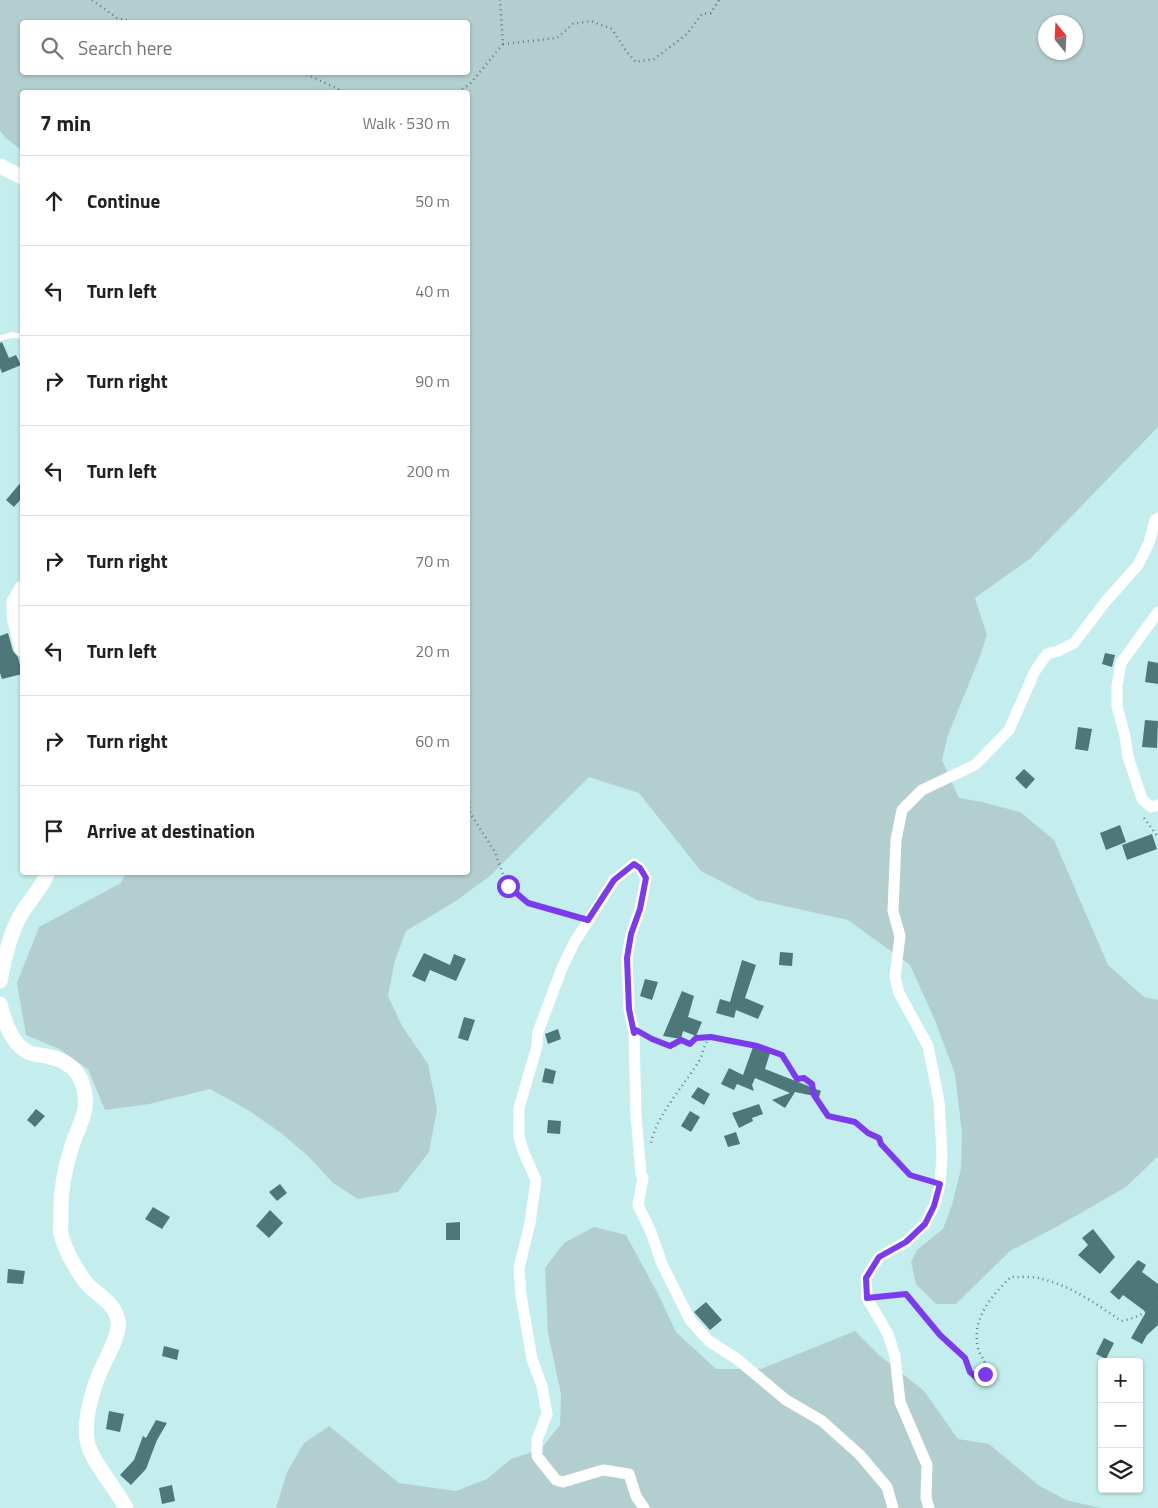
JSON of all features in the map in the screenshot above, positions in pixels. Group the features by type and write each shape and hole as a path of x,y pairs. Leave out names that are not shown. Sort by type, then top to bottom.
{"main road":[{"path":"0,166 20,176"},
{"path":"20,592 14,602 14,617 20,641"},
{"path":"0,981 15,927 22,912 40,889 47,875"},
{"path":"0,1004 8,1030 18,1044 28,1052 58,1058 73,1066 86,1096 82,1121 71,1147 63,1183 60,1218 61,1235 78,1270 89,1286 108,1301 119,1322 116,1335 98,1377 86,1420 89,1450 126,1508"}],"street":[{"path":"929,1508 926,1498 927,1465 900,1402 895,1356 888,1334 867,1298 866,1278 879,1257 906,1242 925,1224 934,1206 940,1184 942,1155 939,1101 928,1046 899,993 895,976 900,936 893,911 896,840 902,810 922,790 974,765 1009,730 1035,671 1047,654 1058,651 1074,642 1106,601 1138,565 1149,542 1155,520 1158,518"},
{"path":"1155,806 1142,799 1128,757 1117,706 1117,686 1121,663 1158,612"},
{"path":"644,1508 636,1496 629,1474 603,1470 563,1482 556,1480 538,1456 537,1440 547,1414 542,1386 532,1359 520,1295 518,1268 530,1223 536,1180 519,1136 519,1108 537,1046 538,1032 562,968 574,943 614,880 634,864 640,868 646,878 640,909 631,934 627,958 629,1009 634,1033 636,1115 641,1174 643,1178 638,1205 651,1232 662,1264 690,1320 709,1341 737,1359 786,1400 822,1422 860,1455 887,1487 892,1508"}],"lane":[{"path":"0,338 12,335 20,336"}],"path":[{"path":"92,0 117,18 125,20"},
{"path":"461,90 470,84 503,44 500,0"},
{"path":"503,44 557,38 573,24 590,21 612,29 626,51 636,62 654,59 687,34 702,14 711,13 719,0"},
{"path":"308,75 340,90"},
{"path":"1155,806 1143,816 1158,837"},
{"path":"470,813 495,852 508,886 528,903 588,920"},
{"path":"634,1033 636,1030 670,1046 681,1040 690,1044 696,1038 711,1037 757,1046 782,1055 797,1079 804,1078 812,1084 814,1095 828,1116 855,1122 868,1133 879,1138 881,1144 910,1175 940,1184"},
{"path":"649,1150 653,1132 678,1090 700,1059 705,1042 711,1037"},
{"path":"867,1298 906,1294 940,1335 965,1358 970,1372 978,1379 985,1374 986,1363 978,1349 977,1322 994,1293 1011,1276 1041,1278 1062,1286 1097,1304 1121,1320 1136,1318 1151,1309 1158,1302"}],"shaded area":[{"path":"0,0 1158,0 1158,427 1031,558 975,598 987,635 948,735 942,760 959,798 1020,812 1054,840 1108,965 1144,997 1158,1000 1158,1156 1126,1187 1010,1251 956,1304 936,1304 916,1284 911,1262 917,1250 943,1229 952,1205 961,1169 962,1133 955,1074 934,1018 910,965 848,920 757,900 701,871 639,793 589,777 491,875 456,901 406,931 395,960 388,996 402,1026 428,1064 437,1109 429,1152 398,1192 358,1199 333,1183 308,1156 281,1133 248,1110 210,1089 149,1104 105,1110 88,1069 59,1049 26,1035 17,983 39,927 121,883 125,875 470,875 470,90 20,90 20,149 0,131"},
{"path":"594,1227 626,1235 676,1332 716,1369 761,1369 855,1331 879,1355 924,1391 958,1439 989,1444 1038,1485 1066,1500 1100,1508 276,1508 287,1472 304,1443 329,1426 399,1483 456,1491 487,1479 511,1459 541,1449 560,1425 561,1394 548,1333 545,1268 564,1243"}],"building":[{"path":"2,342 9,358 16,355 20,363 20,365 2,373 0,368 0,343"},
{"path":"20,483 20,500 14,507 6,500"},
{"path":"8,633 13,651 18,657 20,674 2,679 0,673 0,636"},
{"path":"1105,653 1115,655 1112,667 1102,664"},
{"path":"1148,661 1158,663 1158,684 1145,682"},
{"path":"1145,720 1158,721 1157,748 1142,747"},
{"path":"1078,727 1092,729 1088,751 1075,749"},
{"path":"1024,769 1035,779 1026,789 1015,778"},
{"path":"1120,825 1126,842 1106,850 1100,833"},
{"path":"1152,834 1157,849 1127,860 1122,845"},
{"path":"780,952 793,953 792,966 779,965"},
{"path":"424,953 450,965 454,954 466,959 456,981 430,970 425,982 412,976"},
{"path":"742,960 756,965 745,998 764,1006 758,1019 736,1010 734,1018 716,1013 720,999 730,1002"},
{"path":"645,979 658,982 652,1000 640,996"},
{"path":"682,991 694,996 688,1017 702,1022 696,1036 683,1031 681,1039 663,1036"},
{"path":"464,1017 475,1020 468,1041 458,1038"},
{"path":"558,1029 561,1039 548,1044 545,1034"},
{"path":"753,1047 770,1053 765,1069 821,1091 819,1097 795,1092 785,1108 772,1100 790,1093 755,1078 752,1085 754,1091 737,1084 734,1090 721,1084 729,1068 743,1075"},
{"path":"545,1068 556,1071 553,1084 542,1082"},
{"path":"698,1087 710,1094 704,1105 691,1097"},
{"path":"759,1104 763,1114 752,1118 753,1121 739,1128 732,1113"},
{"path":"36,1109 45,1116 35,1127 27,1120"},
{"path":"690,1111 700,1117 691,1132 681,1126"},
{"path":"548,1120 561,1121 560,1134 547,1133"},
{"path":"736,1132 740,1144 728,1147 724,1136"},
{"path":"280,1184 287,1193 277,1201 269,1192"},
{"path":"153,1207 170,1217 162,1229 145,1219"},
{"path":"270,1210 283,1223 269,1238 256,1226"},
{"path":"460,1222 460,1240 446,1240 446,1223"},
{"path":"1093,1229 1115,1257 1100,1274 1078,1255 1088,1245 1082,1238"},
{"path":"1138,1260 1146,1265 1142,1272 1158,1284 1158,1325 1147,1335 1142,1344 1131,1338 1146,1312 1123,1295 1119,1300 1110,1292"},
{"path":"8,1269 25,1271 23,1284 7,1283"},
{"path":"706,1302 722,1320 710,1330 694,1312"},
{"path":"1104,1338 1114,1343 1106,1358 1096,1354"},
{"path":"164,1346 179,1350 177,1360 162,1356"},
{"path":"109,1411 124,1414 120,1432 106,1429"},
{"path":"156,1420 167,1423 157,1440 146,1469 131,1485 120,1475 134,1460 143,1436 146,1438"},
{"path":"172,1485 175,1501 162,1504 159,1488"}],"route":[{"path":"508,886 528,903 588,920 614,880 634,864 640,868 646,878 640,909 631,934 627,958 629,1009 634,1033 636,1030 670,1046 681,1040 690,1044 696,1038 711,1037 757,1046 782,1055 797,1079 804,1078 812,1084 814,1095 823,1105 828,1116 855,1122 868,1133 879,1138 881,1144 910,1175 940,1184 934,1206 925,1224 906,1242 879,1257 866,1278 867,1298 906,1294 940,1335 965,1358 970,1372 978,1379 985,1374"}]}
